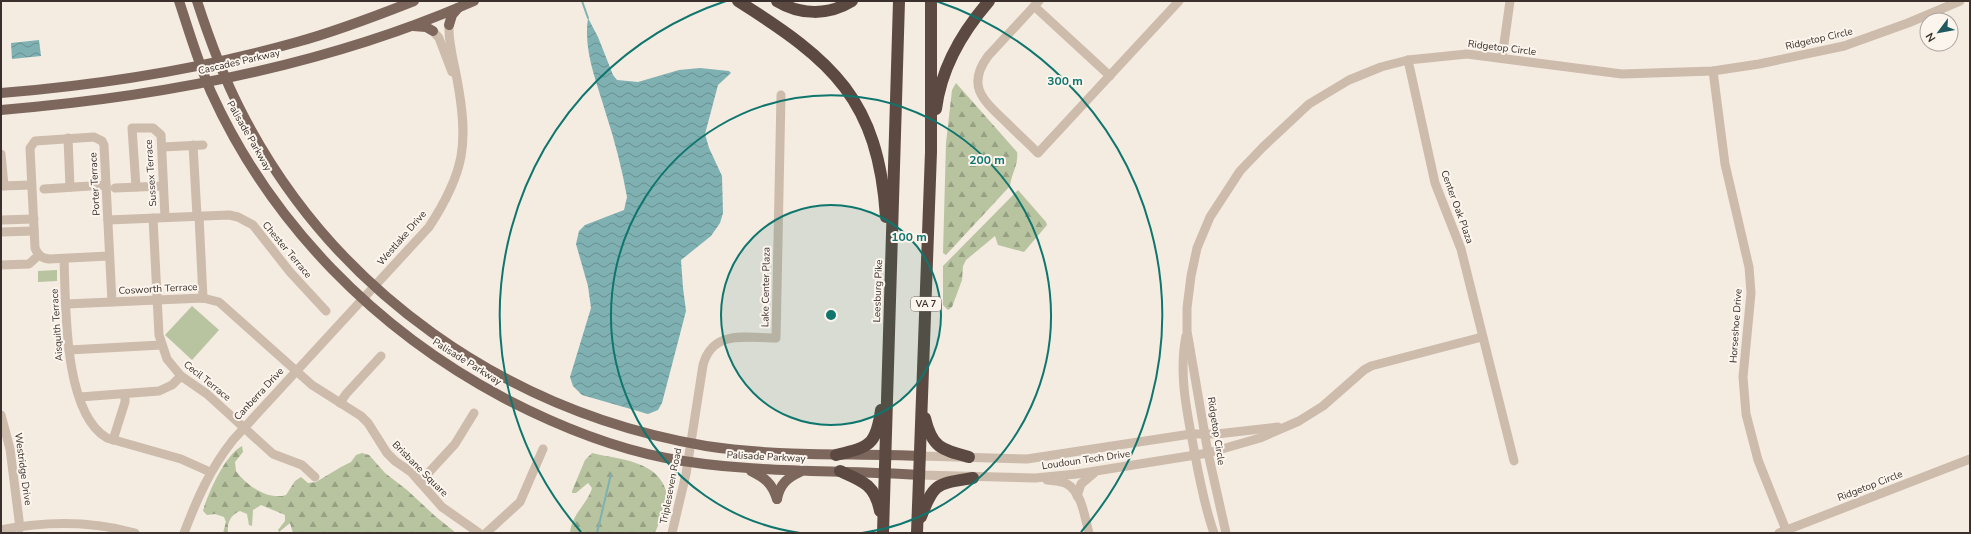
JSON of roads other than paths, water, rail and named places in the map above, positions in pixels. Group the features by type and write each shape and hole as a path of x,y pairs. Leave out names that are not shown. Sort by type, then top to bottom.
{"highway":[{"path":"738,1 815,55 842,83 863,116 881,167 884,188 890,276"},
{"path":"776,1 796,10 817,12 835,9 852,1"},
{"name":"Leesburg Pike","path":"883,530 899,1"},
{"name":"VA 7","path":"918,529 931,152 931,1"},
{"path":"931,152 937,100 944,78 957,47 989,1"},
{"path":"836,455 860,449 869,444 876,435 887,360"},
{"path":"922,406 928,429 936,445 946,451 969,457"},
{"path":"840,471 866,483 874,492 878,499 883,530"},
{"path":"918,529 929,495 935,488 951,482 973,478"}],"main road":[{"name":"Palisade Parkway","path":"179,1 207,82 240,147 273,198 315,252 362,299 394,327 426,351 482,386 513,403 546,418 585,434 662,457 687,462 748,470 840,471 919,475"},
{"name":"Palisade Parkway","path":"197,1 224,78 250,129 287,187 327,238 374,286 434,334 485,368 520,387 586,414 656,435 690,442 753,452 920,456"},
{"name":"Cascades Parkway","path":"1,110 109,99 207,82 307,58 407,26 459,8 474,1"},
{"name":"Cascades Parkway","path":"1,93 39,90 116,80 218,61 325,34 410,2"},
{"path":"449,25 452,15 459,8"},
{"path":"407,26 426,27 433,31"},
{"path":"748,470 767,480 774,489 777,499 779,489 784,482 802,471"}],"street":[{"path":"1110,76 1037,4 988,56 982,64 978,81 979,89 984,102 1038,153 1110,76 1179,1"},
{"path":"1502,58 1510,1"},
{"name":"Ridgetop Circle","path":"1214,533 1206,512 1191,434 1184,385 1182,357 1187,331 1188,299 1197,248 1210,217 1240,171 1289,121 1323,94 1370,70 1408,60 1467,54 1622,74 1713,71 1759,64 1844,46 1908,23 1960,1"},
{"name":"Westlake Drive","path":"374,286 429,227 453,186 459,171 463,144 462,110 449,25"},
{"name":"Westlake Drive","path":"433,31 439,38 458,86"},
{"name":"Center Oak Plaza","path":"1408,60 1435,183 1461,249 1514,461"},
{"name":"Horseshoe Drive","path":"1713,71 1725,164 1749,267 1751,293 1743,377 1746,414 1758,460 1782,532"},
{"name":"Lake Center Plaza","path":"690,442 703,365 708,351 713,345 726,338 776,338 781,95"},
{"name":"Sussex Terrace","path":"136,187 132,128 149,128 158,131 161,135 165,217"},
{"name":"Porter Terrace","path":"39,255 35,248 31,185 30,148 32,144 39,139 94,137 102,141 104,145 112,302"},
{"path":"68,138 70,187"},
{"path":"193,145 203,298"},
{"path":"162,147 204,145"},
{"path":"1,154 2,186 31,185"},
{"path":"44,189 106,185"},
{"path":"115,188 163,186"},
{"name":"Chester Terrace","path":"108,220 229,215 246,220 252,225 290,272 326,311"},
{"path":"1,220 34,218"},
{"path":"153,218 158,300"},
{"path":"1,232 34,231"},
{"path":"1,266 29,264 39,255 49,259 109,256"},
{"name":"Aisquith Terrace","path":"64,259 69,350 80,397 89,421 100,434 113,440 181,459 210,472"},
{"name":"Canberra Drive","path":"184,533 199,494 210,472 221,455 244,427 374,286"},
{"name":"Cosworth Terrace","path":"66,304 203,298 219,302 296,371"},
{"name":"Cecil Terrace","path":"158,300 158,328 161,346 167,359 181,376 207,394 273,454 302,465 314,477"},
{"name":"Ridgetop Circle","path":"1187,331 1208,453 1226,533"},
{"path":"1208,453 1260,438 1312,414 1371,366 1482,337"},
{"path":"69,350 161,346"},
{"path":"340,403 346,394 381,356"},
{"name":"Brisbane Square","path":"296,371 320,391 360,416 368,423 387,453 420,482 442,507 479,533"},
{"path":"80,397 166,389 181,376"},
{"path":"113,440 125,394"},
{"path":"420,482 455,444 474,413"},
{"name":"Westridge Drive","path":"1,415 10,448 20,528"},
{"path":"1205,434 1286,426"},
{"name":"Loudoun Tech Drive","path":"920,456 1027,459 1191,434 1205,434"},
{"name":"Tripleseven Road","path":"672,533 678,511 690,442"},
{"path":"486,533 520,502 544,449"},
{"name":"Loudoun Tech Drive","path":"919,475 973,478 1035,478 1096,471 1208,453"},
{"name":"Ridgetop Circle","path":"1782,532 1970,459"},
{"path":"1078,496 1083,481 1096,471"},
{"path":"1035,478 1066,484 1078,496 1089,533"},
{"path":"1,530 80,523 100,525 135,533"}],"water":[{"path":"588,18 598,37 613,75 617,80 638,82 679,70 700,68 729,71 731,73 718,85 705,134 709,148 722,176 723,213 720,223 711,236 681,260 686,311 662,403 658,410 648,414 582,395 573,386 570,377 591,308 588,286 576,244 579,231 585,225 624,210 627,197 621,166 589,55 587,43"},
{"path":"39,40 41,56 12,59 11,43"}],"waterway":[{"path":"582,1 588,18"},
{"path":"597,533 611,474"}]}
